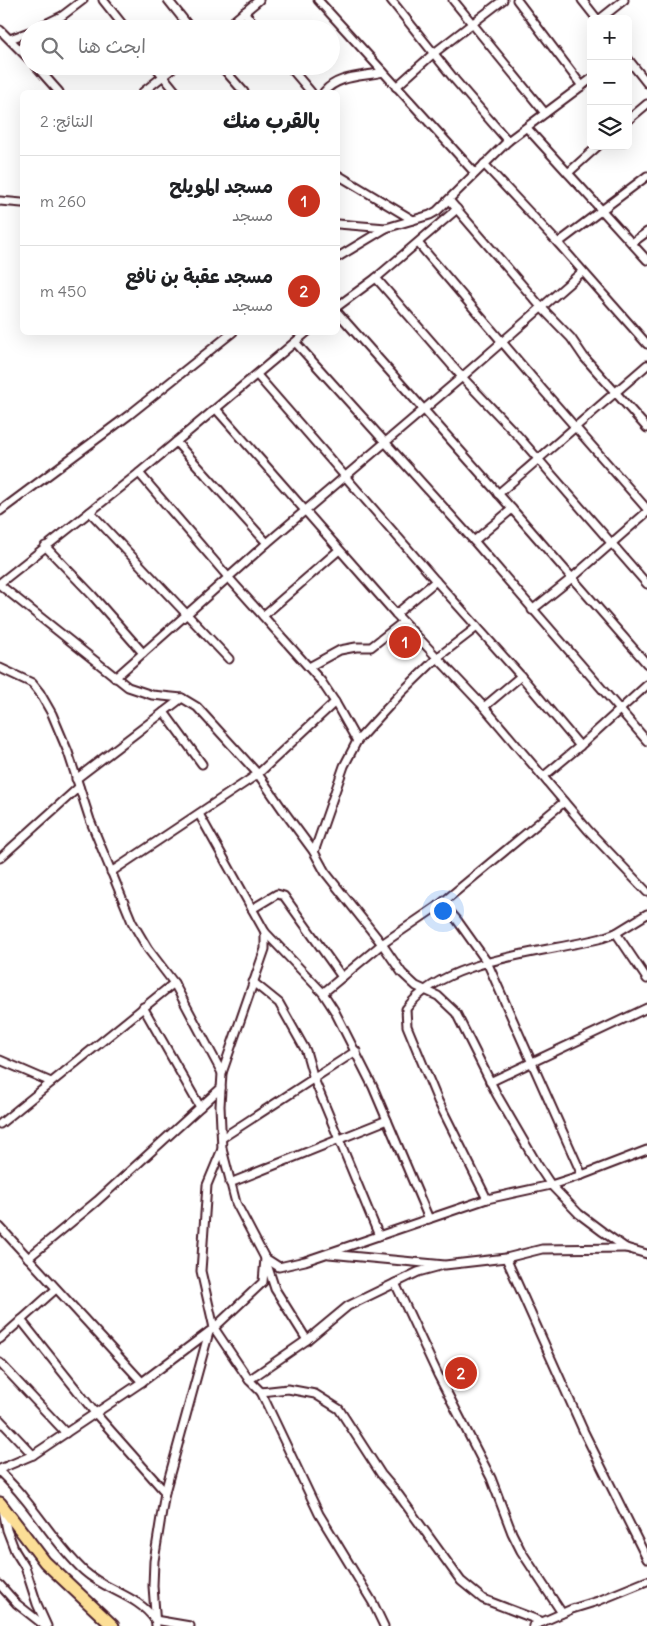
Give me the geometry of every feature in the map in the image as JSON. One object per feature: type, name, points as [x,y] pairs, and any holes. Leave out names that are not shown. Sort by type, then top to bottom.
[{"type":"main road","points":[[1,1505],[44,1562],[114,1626]]},
{"type":"street","points":[[54,20],[84,0]]},
{"type":"street","points":[[103,0],[119,20]]},
{"type":"street","points":[[168,0],[183,20]]},
{"type":"street","points":[[235,20],[259,0]]},
{"type":"street","points":[[318,0],[336,20]]},
{"type":"street","points":[[391,0],[508,142]]},
{"type":"street","points":[[453,0],[545,114]]},
{"type":"street","points":[[396,87],[472,23],[503,0]]},
{"type":"street","points":[[517,0],[582,86]]},
{"type":"street","points":[[582,0],[595,15]]},
{"type":"street","points":[[603,15],[624,0]]},
{"type":"street","points":[[244,12],[251,20]]},
{"type":"street","points":[[340,24],[475,173]]},
{"type":"street","points":[[0,30],[20,50]]},
{"type":"street","points":[[10,40],[20,36]]},
{"type":"street","points":[[629,60],[647,83]]},
{"type":"street","points":[[326,90],[340,80],[383,72]]},
{"type":"street","points":[[44,75],[57,90]]},
{"type":"street","points":[[146,90],[165,75]]},
{"type":"street","points":[[229,75],[242,90]]},
{"type":"street","points":[[297,75],[309,90]]},
{"type":"street","points":[[163,77],[174,90]]},
{"type":"street","points":[[340,256],[386,228],[430,214],[449,200],[508,142],[587,82]]},
{"type":"street","points":[[632,117],[647,104]]},
{"type":"street","points":[[526,128],[647,260]]},
{"type":"street","points":[[568,172],[593,150]]},
{"type":"street","points":[[484,164],[558,243],[647,344]]},
{"type":"street","points":[[340,176],[413,220]]},
{"type":"street","points":[[558,243],[647,176]]},
{"type":"street","points":[[449,200],[541,307],[571,338],[584,357],[647,428]]},
{"type":"street","points":[[0,201],[20,203]]},
{"type":"street","points":[[340,305],[376,278],[457,210]]},
{"type":"street","points":[[340,224],[386,228]]},
{"type":"street","points":[[632,243],[647,232]]},
{"type":"street","points":[[418,243],[647,510],[572,578],[532,610]]},
{"type":"street","points":[[115,678],[266,543],[306,511],[582,272]]},
{"type":"street","points":[[376,278],[647,584]]},
{"type":"street","points":[[340,315],[647,664]]},
{"type":"street","points":[[0,511],[130,415],[230,335]]},
{"type":"street","points":[[304,335],[139,473],[45,546],[0,584],[128,687],[140,692],[182,698],[197,707],[258,774],[314,852],[325,872],[411,982],[438,996],[456,1013],[490,1082],[537,1164],[552,1185],[579,1214],[626,1248]]},
{"type":"street","points":[[296,342],[384,443],[474,541],[647,741]]},
{"type":"street","points":[[498,494],[647,365]]},
{"type":"street","points":[[257,375],[580,746]]},
{"type":"street","points":[[216,409],[403,622],[484,707],[588,830],[647,892]]},
{"type":"street","points":[[176,442],[266,543]]},
{"type":"street","points":[[139,473],[228,577],[321,681],[357,741]]},
{"type":"street","points":[[474,541],[512,509]]},
{"type":"street","points":[[90,512],[228,659]]},
{"type":"street","points":[[45,546],[92,595],[143,653]]},
{"type":"street","points":[[263,616],[339,550]]},
{"type":"street","points":[[396,614],[436,581]]},
{"type":"street","points":[[309,667],[340,650],[371,647],[403,622]]},
{"type":"street","points":[[314,852],[344,766],[357,741],[402,692],[438,657],[477,627]]},
{"type":"street","points":[[0,668],[32,683],[52,714],[68,752],[76,779],[111,872],[132,922],[148,949],[174,983],[222,1073]]},
{"type":"street","points":[[484,707],[521,676]]},
{"type":"street","points":[[544,776],[647,685]]},
{"type":"street","points":[[76,779],[182,698]]},
{"type":"street","points":[[111,872],[258,774],[335,702]]},
{"type":"street","points":[[164,712],[202,764]]},
{"type":"street","points":[[0,858],[79,787]]},
{"type":"street","points":[[323,993],[382,944],[442,903],[564,802]]},
{"type":"street","points":[[200,814],[265,932],[323,993],[334,1010],[356,1051],[429,1219]]},
{"type":"street","points":[[252,909],[277,894],[284,896],[342,977]]},
{"type":"street","points":[[442,903],[487,962],[582,1175]]},
{"type":"street","points":[[487,1199],[438,1101],[407,1026],[406,1008],[425,990],[442,980],[487,962],[589,941],[616,932],[647,914]]},
{"type":"street","points":[[265,932],[265,950],[222,1073],[220,1106],[222,1149],[236,1203],[265,1258],[275,1289],[307,1340]]},
{"type":"street","points":[[616,932],[647,979]]},
{"type":"street","points":[[253,982],[279,1003],[306,1051],[314,1079],[379,1236]]},
{"type":"street","points":[[0,1124],[174,983]]},
{"type":"street","points":[[143,1007],[200,1107]]},
{"type":"street","points":[[490,1082],[647,1008]]},
{"type":"street","points":[[222,1138],[356,1051]]},
{"type":"street","points":[[0,1060],[51,1082]]},
{"type":"street","points":[[28,1258],[97,1201],[221,1088]]},
{"type":"street","points":[[230,1183],[387,1120]]},
{"type":"street","points":[[222,1149],[207,1184],[201,1271],[212,1330],[249,1380],[262,1392],[319,1514],[373,1603],[384,1626]]},
{"type":"street","points":[[265,1258],[279,1267],[326,1254],[487,1199],[552,1185],[647,1150]]},
{"type":"street","points":[[0,1227],[142,1382]]},
{"type":"street","points":[[249,1380],[307,1340],[348,1306],[418,1272],[445,1265],[506,1258],[542,1250],[626,1248],[647,1254]]},
{"type":"street","points":[[326,1254],[445,1265]]},
{"type":"street","points":[[155,1623],[148,1610],[137,1602],[99,1584],[67,1555],[24,1498],[0,1470],[33,1455],[96,1414],[212,1330],[263,1282],[265,1258]]},
{"type":"street","points":[[506,1258],[584,1432],[647,1559]]},
{"type":"street","points":[[395,1282],[438,1375],[491,1478],[521,1551],[562,1613]]},
{"type":"street","points":[[0,1339],[56,1289]]},
{"type":"street","points":[[21,1320],[96,1414],[165,1492]]},
{"type":"street","points":[[155,1623],[154,1561],[165,1492],[212,1330]]},
{"type":"street","points":[[0,1363],[66,1433]]},
{"type":"street","points":[[262,1392],[288,1389],[315,1394],[339,1409],[381,1474],[398,1494],[461,1581],[483,1599],[543,1622]]},
{"type":"street","points":[[0,1420],[33,1455]]},
{"type":"street","points":[[1,1505],[7,1530],[15,1551],[25,1567],[46,1626]]},
{"type":"street","points":[[533,1626],[647,1581]]},
{"type":"street","points":[[0,1585],[17,1604],[46,1626]]},
{"type":"street","points":[[155,1623],[190,1626]]},
{"type":"place","name":"مسجد المويلح","points":[[405,642]]},
{"type":"place","name":"مسجد عقبة بن نافع","points":[[461,1373]]}]
